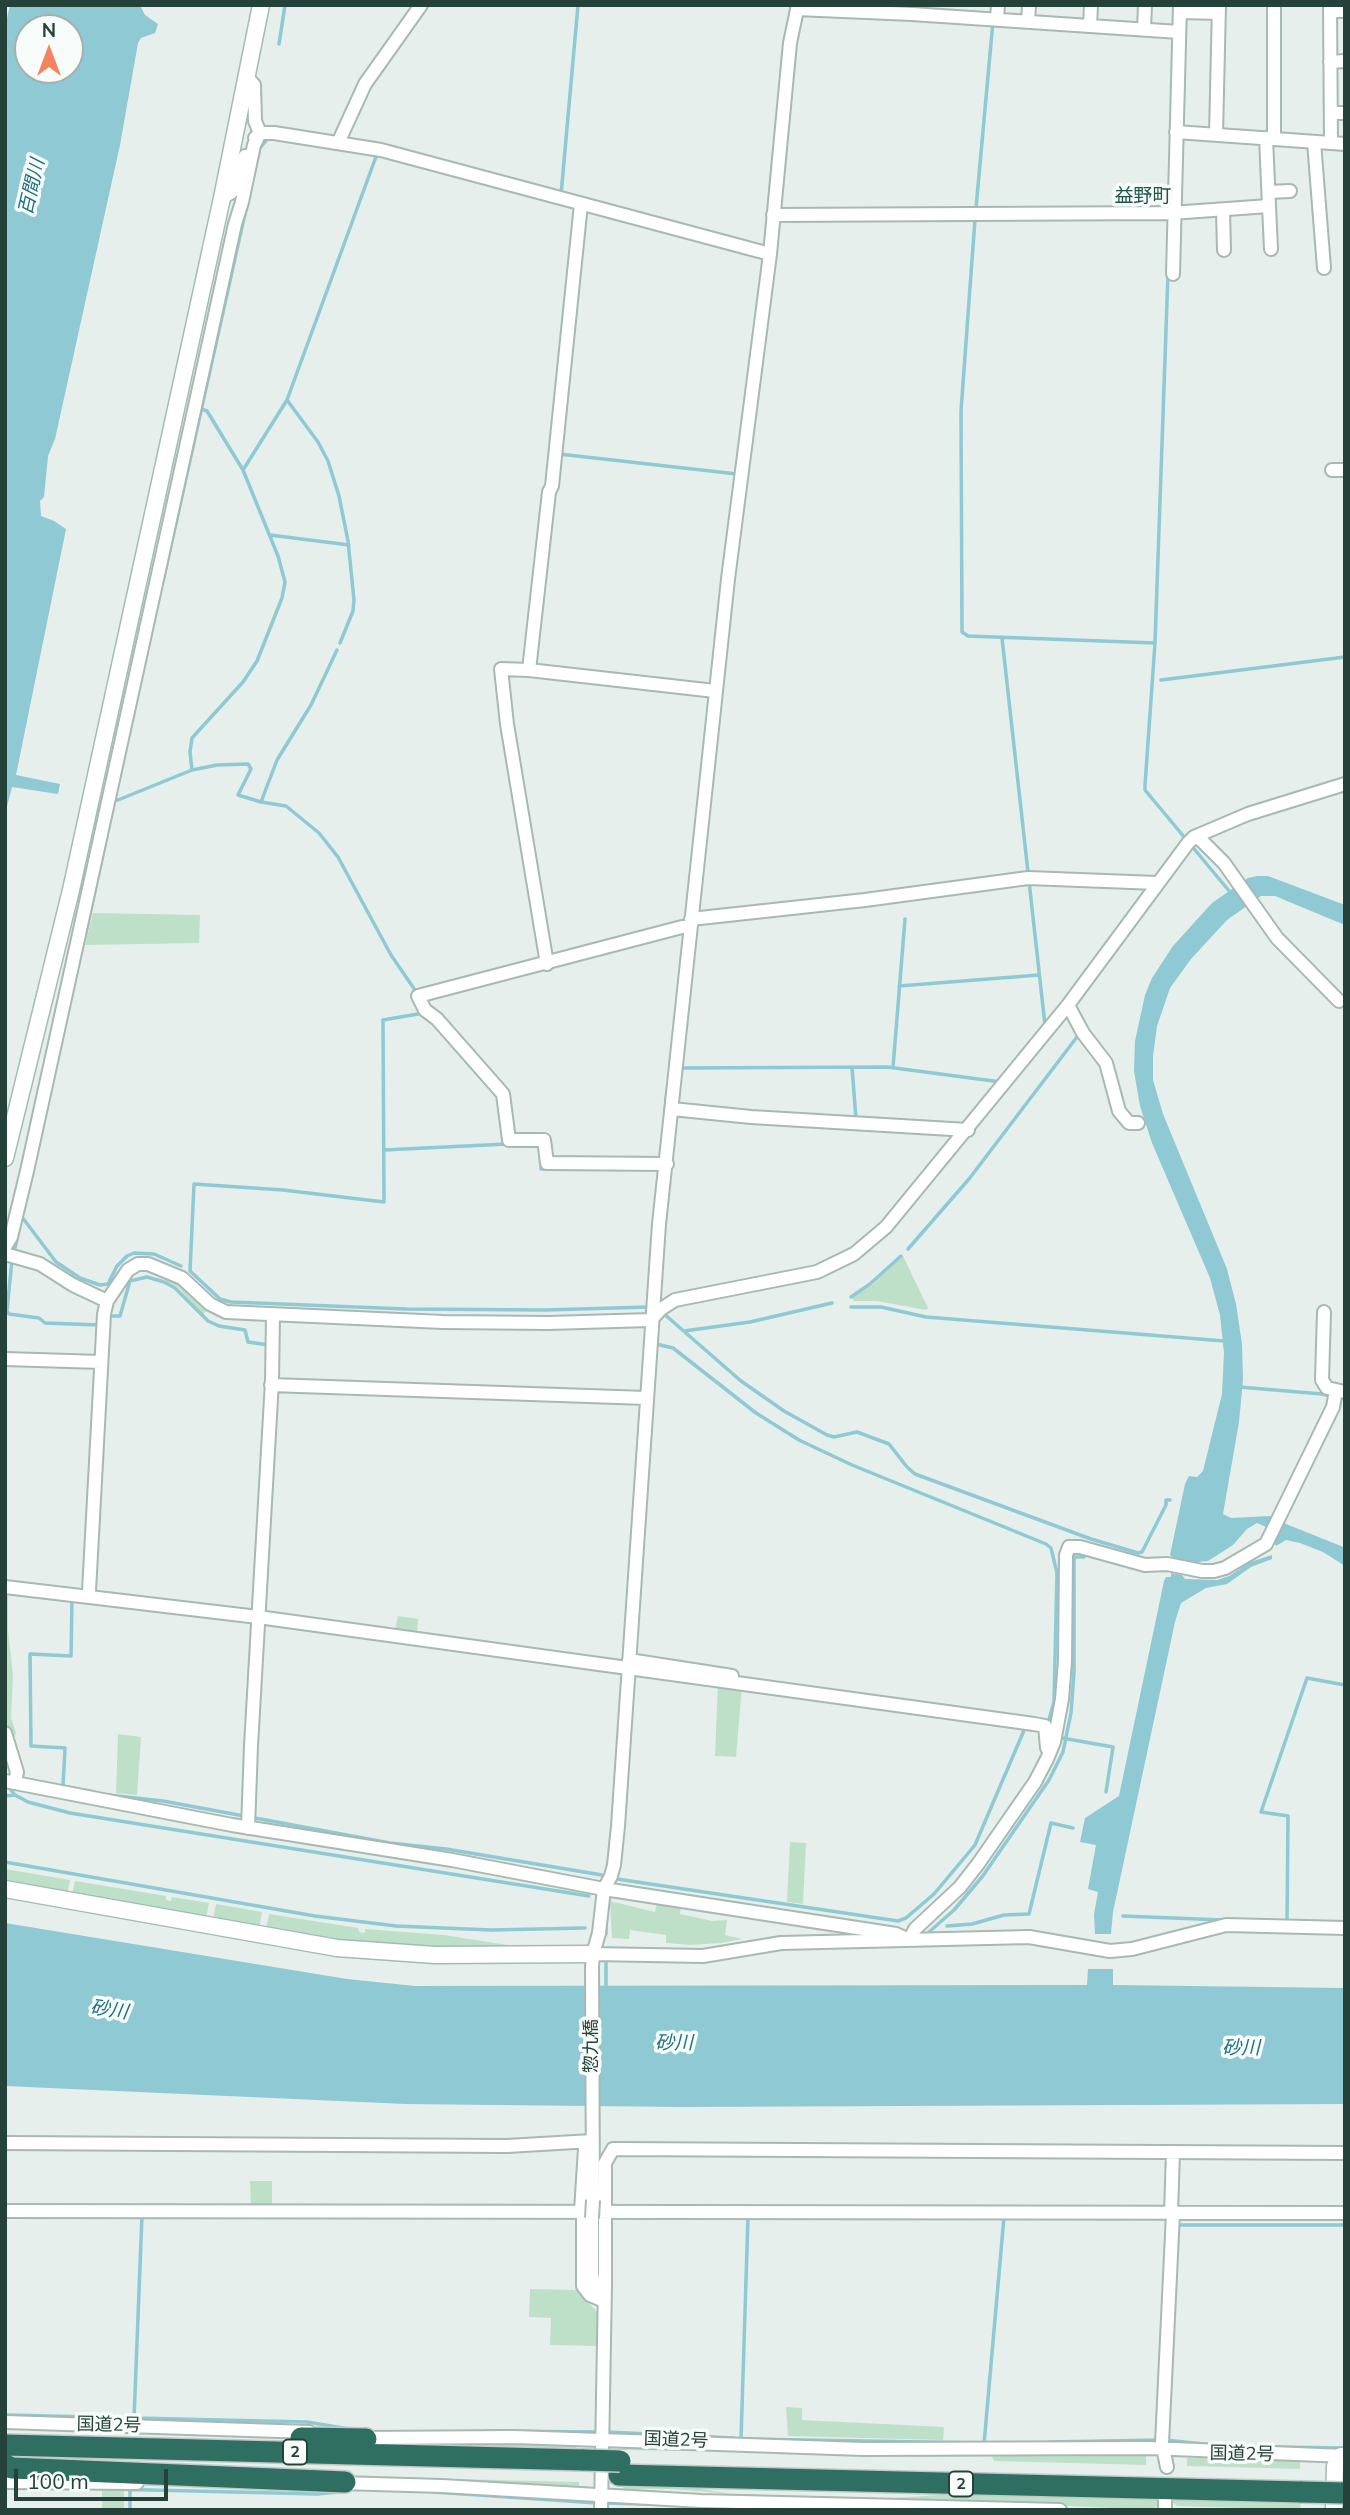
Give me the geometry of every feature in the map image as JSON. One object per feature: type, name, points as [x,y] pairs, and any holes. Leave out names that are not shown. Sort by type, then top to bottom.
[{"type":"highway","points":[[5,2436],[366,2439]]},
{"type":"highway","name":"国道2号","points":[[5,2445],[584,2467],[1302,2485],[1345,2493]]},
{"type":"highway","name":"国道2号","points":[[5,2459],[584,2467]]},
{"type":"highway","points":[[5,2465],[345,2482]]},
{"type":"highway","name":"国道2号","points":[[1302,2485],[1345,2479]]},
{"type":"street","points":[[5,1158],[71,890],[222,198],[261,5]]},
{"type":"street","points":[[338,143],[365,84],[422,5]]},
{"type":"street","points":[[994,19],[998,5]]},
{"type":"street","points":[[1028,22],[1029,5]]},
{"type":"street","points":[[1090,26],[1091,5]]},
{"type":"street","points":[[1144,29],[1145,5]]},
{"type":"street","points":[[1271,249],[1268,141],[1274,5]]},
{"type":"street","points":[[797,7],[1176,32]]},
{"type":"street","name":"惣九橋","points":[[589,2142],[592,2125],[592,1961],[604,1889],[614,1865],[648,1321],[667,1164],[688,925],[766,254],[773,215],[784,98],[797,7]]},
{"type":"street","points":[[1173,274],[1171,213],[1176,132],[1176,32],[1180,8],[1219,9],[1216,135]]},
{"type":"street","points":[[1331,143],[1330,8],[1345,11]]},
{"type":"street","points":[[1331,61],[1345,61]]},
{"type":"street","points":[[247,77],[254,85],[255,121],[267,133],[381,150],[766,254]]},
{"type":"street","points":[[1331,113],[1345,113]]},
{"type":"street","points":[[1176,132],[1314,145],[1345,144]]},
{"type":"street","points":[[222,198],[232,192],[250,143],[267,133]]},
{"type":"street","points":[[5,1247],[11,1237],[27,1171],[235,224],[254,145],[267,133]]},
{"type":"street","points":[[1314,145],[1324,268]]},
{"type":"street","points":[[1269,192],[1290,191]]},
{"type":"street","points":[[529,670],[549,492],[552,486],[581,204]]},
{"type":"street","points":[[773,215],[1171,213],[1269,206]]},
{"type":"street","points":[[1223,209],[1224,250]]},
{"type":"street","points":[[547,964],[503,692],[502,669],[715,691]]},
{"type":"street","points":[[89,1591],[99,1362],[104,1314],[107,1301],[128,1270],[138,1264],[148,1264],[182,1278],[210,1304],[226,1312],[443,1321],[648,1321],[675,1300],[803,1276],[829,1268],[854,1254],[886,1227],[1070,1006],[1157,883],[1191,840],[1248,814],[1345,784]]},
{"type":"street","points":[[1191,840],[1209,848],[1236,879],[1277,938],[1296,960],[1339,1000]]},
{"type":"street","points":[[667,1164],[547,1163],[544,1140],[509,1140],[503,1094],[437,1019],[425,1010],[418,996],[688,925],[1029,878],[1157,883]]},
{"type":"street","points":[[1070,1006],[1083,1033],[1105,1063],[1119,1111],[1129,1123],[1138,1123]]},
{"type":"street","points":[[672,1109],[751,1117],[965,1129]]},
{"type":"street","points":[[5,1254],[40,1264],[73,1285],[107,1301]]},
{"type":"street","points":[[909,1940],[915,1929],[960,1887],[978,1864],[1035,1782],[1054,1742],[1062,1699],[1065,1661],[1066,1555],[1069,1547],[1080,1547],[1145,1565],[1172,1565],[1202,1571],[1225,1568],[1266,1544],[1337,1394],[1327,1388],[1322,1380],[1324,1312]]},
{"type":"street","points":[[249,1820],[272,1382],[273,1315]]},
{"type":"street","points":[[5,1359],[99,1362]]},
{"type":"street","points":[[272,1382],[643,1398]]},
{"type":"street","points":[[5,1587],[738,1677]]},
{"type":"street","points":[[628,1664],[1045,1726],[1047,1759]]},
{"type":"street","points":[[5,1733],[17,1772],[9,1782],[249,1820],[604,1889],[896,1934],[909,1940]]},
{"type":"street","points":[[5,1889],[337,1948],[592,1961],[704,1956],[781,1943],[1029,1937],[1110,1951],[1132,1949],[1226,1925],[1345,1928]]},
{"type":"street","points":[[5,2143],[507,2146],[589,2142]]},
{"type":"street","points":[[585,2213],[593,2200],[589,2142]]},
{"type":"street","points":[[589,2142],[585,2213],[594,2286],[604,2301]]},
{"type":"street","points":[[601,2510],[605,2163],[613,2149],[1345,2153]]},
{"type":"street","points":[[1167,2466],[1163,2443],[1173,2152]]},
{"type":"street","points":[[5,2211],[1172,2215],[1345,2213]]},
{"type":"street","points":[[5,2423],[306,2431],[366,2439],[514,2437],[863,2449],[1163,2443],[1228,2453],[1344,2458]]},
{"type":"street","points":[[1334,2510],[1335,2466],[1344,2458]]},
{"type":"street","points":[[5,2482],[310,2487],[345,2482],[701,2501],[1060,2510]]},
{"type":"green space","points":[[93,913],[200,915],[199,943],[85,945]]},
{"type":"green space","points":[[903,1256],[928,1308],[926,1310],[877,1301],[854,1301],[852,1298],[871,1286]]},
{"type":"green space","points":[[169,1274],[209,1307],[203,1315],[178,1287],[165,1281]]},
{"type":"green space","points":[[12,1591],[8,1594],[8,1630],[13,1675],[11,1718],[16,1733],[14,1738],[8,1733],[5,1694],[5,1592]]},
{"type":"green space","points":[[398,1616],[418,1619],[417,1632],[395,1629]]},
{"type":"green space","points":[[718,1683],[742,1686],[736,1757],[715,1756]]},
{"type":"green space","points":[[118,1734],[141,1737],[137,1795],[116,1793]]},
{"type":"green space","points":[[790,1842],[806,1843],[803,1904],[787,1902]]},
{"type":"green space","points":[[5,1869],[70,1880],[67,1895],[5,1883]]},
{"type":"green space","points":[[75,1881],[166,1896],[166,1900],[171,1901],[172,1897],[209,1903],[206,1919],[72,1895]]},
{"type":"green space","points":[[658,1899],[681,1903],[680,1914],[712,1921],[727,1920],[725,1935],[742,1939],[690,1945],[666,1943],[666,1935],[630,1930],[629,1939],[612,1938],[610,1901],[655,1912]]},
{"type":"green space","points":[[216,1904],[262,1912],[259,1929],[213,1920]]},
{"type":"green space","points":[[269,1914],[358,1928],[359,1932],[365,1933],[365,1929],[444,1935],[533,1949],[442,1949],[322,1939],[266,1929]]},
{"type":"green space","points":[[250,2181],[272,2181],[272,2207],[251,2206]]},
{"type":"green space","points":[[530,2289],[578,2290],[597,2312],[597,2346],[550,2345],[551,2318],[529,2317]]},
{"type":"green space","points":[[786,2407],[802,2408],[802,2420],[944,2427],[943,2440],[788,2436]]},
{"type":"green space","points":[[576,2443],[576,2452],[315,2444]]},
{"type":"green space","points":[[620,2444],[842,2453],[619,2450]]},
{"type":"green space","points":[[1146,2452],[1146,2465],[994,2461],[992,2457],[993,2453]]},
{"type":"green space","points":[[1187,2458],[1300,2459],[1300,2469],[1187,2466]]},
{"type":"green space","points":[[329,2476],[579,2482],[579,2490]]},
{"type":"green space","points":[[623,2484],[678,2485],[730,2494],[670,2489],[623,2489]]},
{"type":"green space","points":[[102,2487],[124,2487],[124,2510],[102,2510]]},
{"type":"green space","points":[[953,2494],[1155,2500],[1162,2498],[1154,2510],[1004,2503],[775,2498],[775,2495],[894,2498]]},
{"type":"green space","points":[[1167,2498],[1300,2503],[1301,2510],[1177,2506]]},
{"type":"water","name":"百間川","points":[[10,5],[140,5],[145,15],[158,24],[155,33],[141,38],[138,43],[120,145],[55,439],[48,456],[44,497],[40,501],[41,516],[66,529],[16,775],[60,784],[58,794],[12,787],[5,814],[5,27]]},
{"type":"water","points":[[1268,876],[1345,905],[1345,925],[1275,896],[1261,896],[1227,920],[1191,959],[1170,988],[1157,1026],[1153,1080],[1163,1114],[1227,1269],[1236,1304],[1242,1344],[1243,1380],[1239,1422],[1223,1514],[1231,1518],[1271,1516],[1345,1548],[1345,1566],[1323,1552],[1300,1543],[1286,1540],[1276,1546],[1266,1527],[1257,1523],[1247,1529],[1233,1545],[1208,1561],[1188,1563],[1176,1561],[1170,1555],[1185,1484],[1189,1476],[1197,1477],[1203,1471],[1222,1394],[1224,1353],[1220,1315],[1210,1278],[1152,1143],[1140,1106],[1134,1071],[1135,1041],[1145,995],[1152,978],[1173,946],[1212,903],[1248,878]]},
{"type":"water","points":[[1272,1555],[1272,1559],[1251,1567],[1227,1584],[1206,1588],[1181,1603],[1113,1912],[1111,1934],[1095,1934],[1094,1914],[1098,1892],[1088,1889],[1096,1845],[1080,1842],[1085,1818],[1119,1796],[1164,1581],[1166,1577],[1171,1577],[1171,1573],[1182,1575],[1185,1579],[1217,1580],[1229,1576],[1250,1562]]},
{"type":"water","name":"砂川","points":[[5,1923],[347,1979],[415,1986],[1087,1985],[1088,1969],[1113,1969],[1113,1985],[1345,1988],[1345,2104],[682,2107],[406,2104],[5,2086]]},
{"type":"waterway","points":[[279,44],[285,5]]},
{"type":"waterway","points":[[561,195],[578,5]]},
{"type":"waterway","points":[[993,21],[961,411],[962,632],[968,636],[1155,643]]},
{"type":"waterway","points":[[255,168],[260,148],[269,137]]},
{"type":"waterway","points":[[243,470],[287,400],[377,154],[380,155]]},
{"type":"waterway","points":[[770,194],[773,157]]},
{"type":"waterway","points":[[163,581],[246,209]]},
{"type":"waterway","points":[[1168,273],[1155,643],[1145,790],[1230,892]]},
{"type":"waterway","points":[[287,400],[318,442],[328,461],[339,496],[348,541],[354,600],[353,611],[340,643]]},
{"type":"waterway","points":[[192,770],[192,738],[243,682],[257,661],[282,598],[285,582],[278,556],[243,470],[207,411],[201,409]]},
{"type":"waterway","points":[[559,454],[737,474]]},
{"type":"waterway","points":[[270,535],[349,545]]},
{"type":"waterway","points":[[1002,638],[1045,1025]]},
{"type":"waterway","points":[[261,802],[277,760],[311,705],[337,650]]},
{"type":"waterway","points":[[1161,680],[1345,657]]},
{"type":"waterway","points":[[85,937],[124,756]]},
{"type":"waterway","points":[[113,800],[192,770],[217,765],[248,764],[251,769],[238,795],[286,806],[319,833],[338,857],[391,955],[417,993]]},
{"type":"waterway","points":[[893,1067],[905,919]]},
{"type":"waterway","points":[[899,986],[1039,975]]},
{"type":"waterway","points":[[424,1013],[383,1020],[384,1202],[283,1190],[194,1184],[190,1271],[220,1299],[231,1302],[406,1309],[546,1310],[648,1307]]},
{"type":"waterway","points":[[908,1249],[969,1179],[1080,1033]]},
{"type":"waterway","points":[[852,1067],[856,1119]]},
{"type":"waterway","points":[[679,1068],[887,1067],[1001,1082]]},
{"type":"waterway","points":[[665,1111],[667,1090]]},
{"type":"waterway","points":[[384,1150],[507,1144]]},
{"type":"waterway","points":[[541,1161],[541,1169],[550,1169]]},
{"type":"waterway","points":[[22,1217],[56,1262],[80,1278],[100,1285],[108,1284],[117,1266],[134,1253],[154,1254],[181,1266]]},
{"type":"waterway","points":[[15,1248],[18,1234]]},
{"type":"waterway","points":[[851,1297],[901,1256]]},
{"type":"waterway","points":[[12,1259],[7,1311],[9,1314],[39,1318],[45,1323],[99,1325]]},
{"type":"waterway","points":[[108,1316],[120,1316],[130,1281],[147,1277],[175,1288],[208,1321],[219,1326],[245,1330],[248,1342],[269,1345]]},
{"type":"waterway","points":[[684,1331],[750,1322],[832,1303]]},
{"type":"waterway","points":[[851,1307],[881,1307],[926,1317],[1224,1341]]},
{"type":"waterway","points":[[663,1313],[741,1381],[784,1411],[827,1435],[834,1437],[857,1432],[889,1444],[915,1474],[1091,1539],[1142,1552],[1166,1500],[1170,1500]]},
{"type":"waterway","points":[[656,1344],[673,1348],[756,1413],[799,1440],[852,1465],[1051,1548],[1057,1573],[1054,1702],[1048,1723]]},
{"type":"waterway","points":[[1239,1387],[1322,1394],[1345,1399]]},
{"type":"waterway","points":[[929,1932],[954,1910],[982,1877],[1049,1780],[1063,1752],[1071,1713],[1074,1672],[1074,1557],[1084,1557],[1085,1552]]},
{"type":"waterway","points":[[72,1599],[71,1656],[30,1654],[31,1746],[65,1748],[63,1786],[94,1792]]},
{"type":"waterway","points":[[1287,1922],[1288,1816],[1261,1812],[1307,1678],[1345,1685]]},
{"type":"waterway","points":[[617,1879],[898,1921],[906,1918],[934,1894],[975,1845],[1025,1728]]},
{"type":"waterway","points":[[1062,1738],[1113,1747],[1106,1792]]},
{"type":"waterway","points":[[8,1786],[15,1795],[28,1802],[70,1813],[589,1896]]},
{"type":"waterway","points":[[5,1796],[15,1795]]},
{"type":"waterway","points":[[108,1795],[163,1801],[390,1843],[446,1849],[602,1875]]},
{"type":"waterway","points":[[947,1926],[972,1924],[1004,1915],[1029,1914],[1051,1823],[1073,1828]]},
{"type":"waterway","points":[[5,1862],[315,1916],[396,1926],[491,1930],[585,1928]]},
{"type":"waterway","points":[[1123,1916],[1223,1920]]},
{"type":"waterway","points":[[606,1920],[606,1934]]},
{"type":"waterway","points":[[606,1963],[606,1989]]},
{"type":"waterway","points":[[134,2419],[142,2215]]},
{"type":"waterway","points":[[741,2439],[748,2217]]},
{"type":"waterway","points":[[984,2444],[1004,2217]]},
{"type":"waterway","points":[[1277,2219],[1345,2219]]},
{"type":"waterway","points":[[1175,2225],[1345,2225]]},
{"type":"waterway","points":[[5,2415],[307,2422],[349,2429]]},
{"type":"waterway","points":[[486,2431],[599,2432]]},
{"type":"waterway","points":[[607,2432],[734,2438]]},
{"type":"waterway","points":[[745,2439],[983,2443]]},
{"type":"waterway","points":[[1050,2442],[1158,2440]]},
{"type":"waterway","points":[[1165,2440],[1213,2445]]},
{"type":"waterway","points":[[1273,2447],[1345,2448]]},
{"type":"waterway","points":[[109,2489],[317,2494],[339,2492]]},
{"type":"waterway","points":[[130,2489],[130,2510]]},
{"type":"waterway","points":[[434,2492],[597,2503]]},
{"type":"waterway","points":[[606,2503],[646,2504]]},
{"type":"waterway","points":[[713,2507],[737,2510]]},
{"type":"district","name":"益野町","points":[[1143,196]]}]
